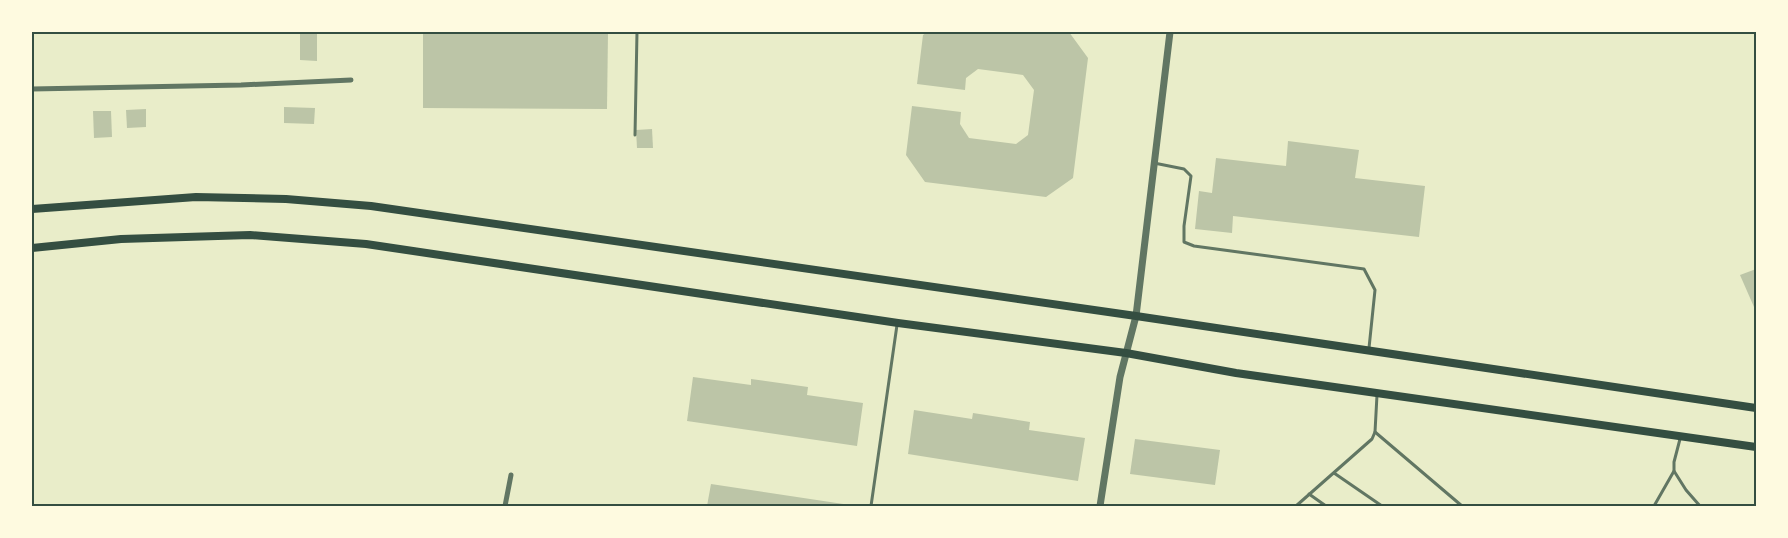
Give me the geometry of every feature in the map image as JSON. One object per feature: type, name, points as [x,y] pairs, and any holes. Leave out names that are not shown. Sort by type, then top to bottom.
[{"type":"main road","points":[[32,209],[196,197],[286,199],[371,207],[1136,316],[1756,408]]},
{"type":"main road","points":[[32,248],[121,239],[250,235],[366,244],[898,323],[1126,353],[1236,373],[1756,447]]},
{"type":"street","points":[[1100,507],[1114,412],[1136,316],[1170,32]]},
{"type":"street","points":[[32,89],[241,85],[351,80]]},
{"type":"street","points":[[505,507],[511,476]]},
{"type":"lane","points":[[635,135],[637,32]]},
{"type":"lane","points":[[1154,163],[1184,170],[1191,176],[1184,242],[1194,246],[1364,269],[1375,290],[1369,350]]},
{"type":"lane","points":[[871,507],[898,323]]},
{"type":"lane","points":[[1296,507],[1372,439],[1375,432],[1377,393]]},
{"type":"lane","points":[[1375,432],[1462,507]]},
{"type":"lane","points":[[1681,436],[1674,471],[1700,507]]},
{"type":"lane","points":[[1654,507],[1674,471]]},
{"type":"lane","points":[[1334,473],[1382,507]]},
{"type":"lane","points":[[1310,495],[1326,507]]},
{"type":"building","points":[[300,32],[317,32],[317,61],[300,60]]},
{"type":"building","points":[[423,32],[608,32],[607,109],[423,108]]},
{"type":"building","points":[[927,32],[1069,32],[1088,58],[1073,178],[1046,197],[925,182],[906,155],[912,106],[961,112],[960,124],[969,138],[1016,144],[1028,135],[1034,90],[1023,75],[978,69],[966,78],[965,90],[917,84],[923,35]]},
{"type":"building","points":[[284,107],[315,108],[314,124],[284,123]]},
{"type":"building","points":[[146,109],[146,127],[127,128],[126,110]]},
{"type":"building","points":[[93,111],[111,111],[112,137],[94,138]]},
{"type":"building","points":[[652,129],[653,148],[637,148],[636,130]]},
{"type":"building","points":[[1288,141],[1359,150],[1355,178],[1425,186],[1419,237],[1233,216],[1232,233],[1195,229],[1199,191],[1212,193],[1216,158],[1286,166]]},
{"type":"building","points":[[1756,269],[1756,306],[1754,307],[1740,275]]},
{"type":"building","points":[[693,377],[751,385],[751,379],[808,387],[807,395],[863,403],[857,446],[687,421]]},
{"type":"building","points":[[914,410],[972,419],[973,413],[1030,422],[1029,430],[1085,438],[1078,481],[908,454]]},
{"type":"building","points":[[1135,439],[1220,450],[1215,485],[1130,474]]},
{"type":"building","points":[[711,484],[850,505],[850,506],[707,506]]}]
